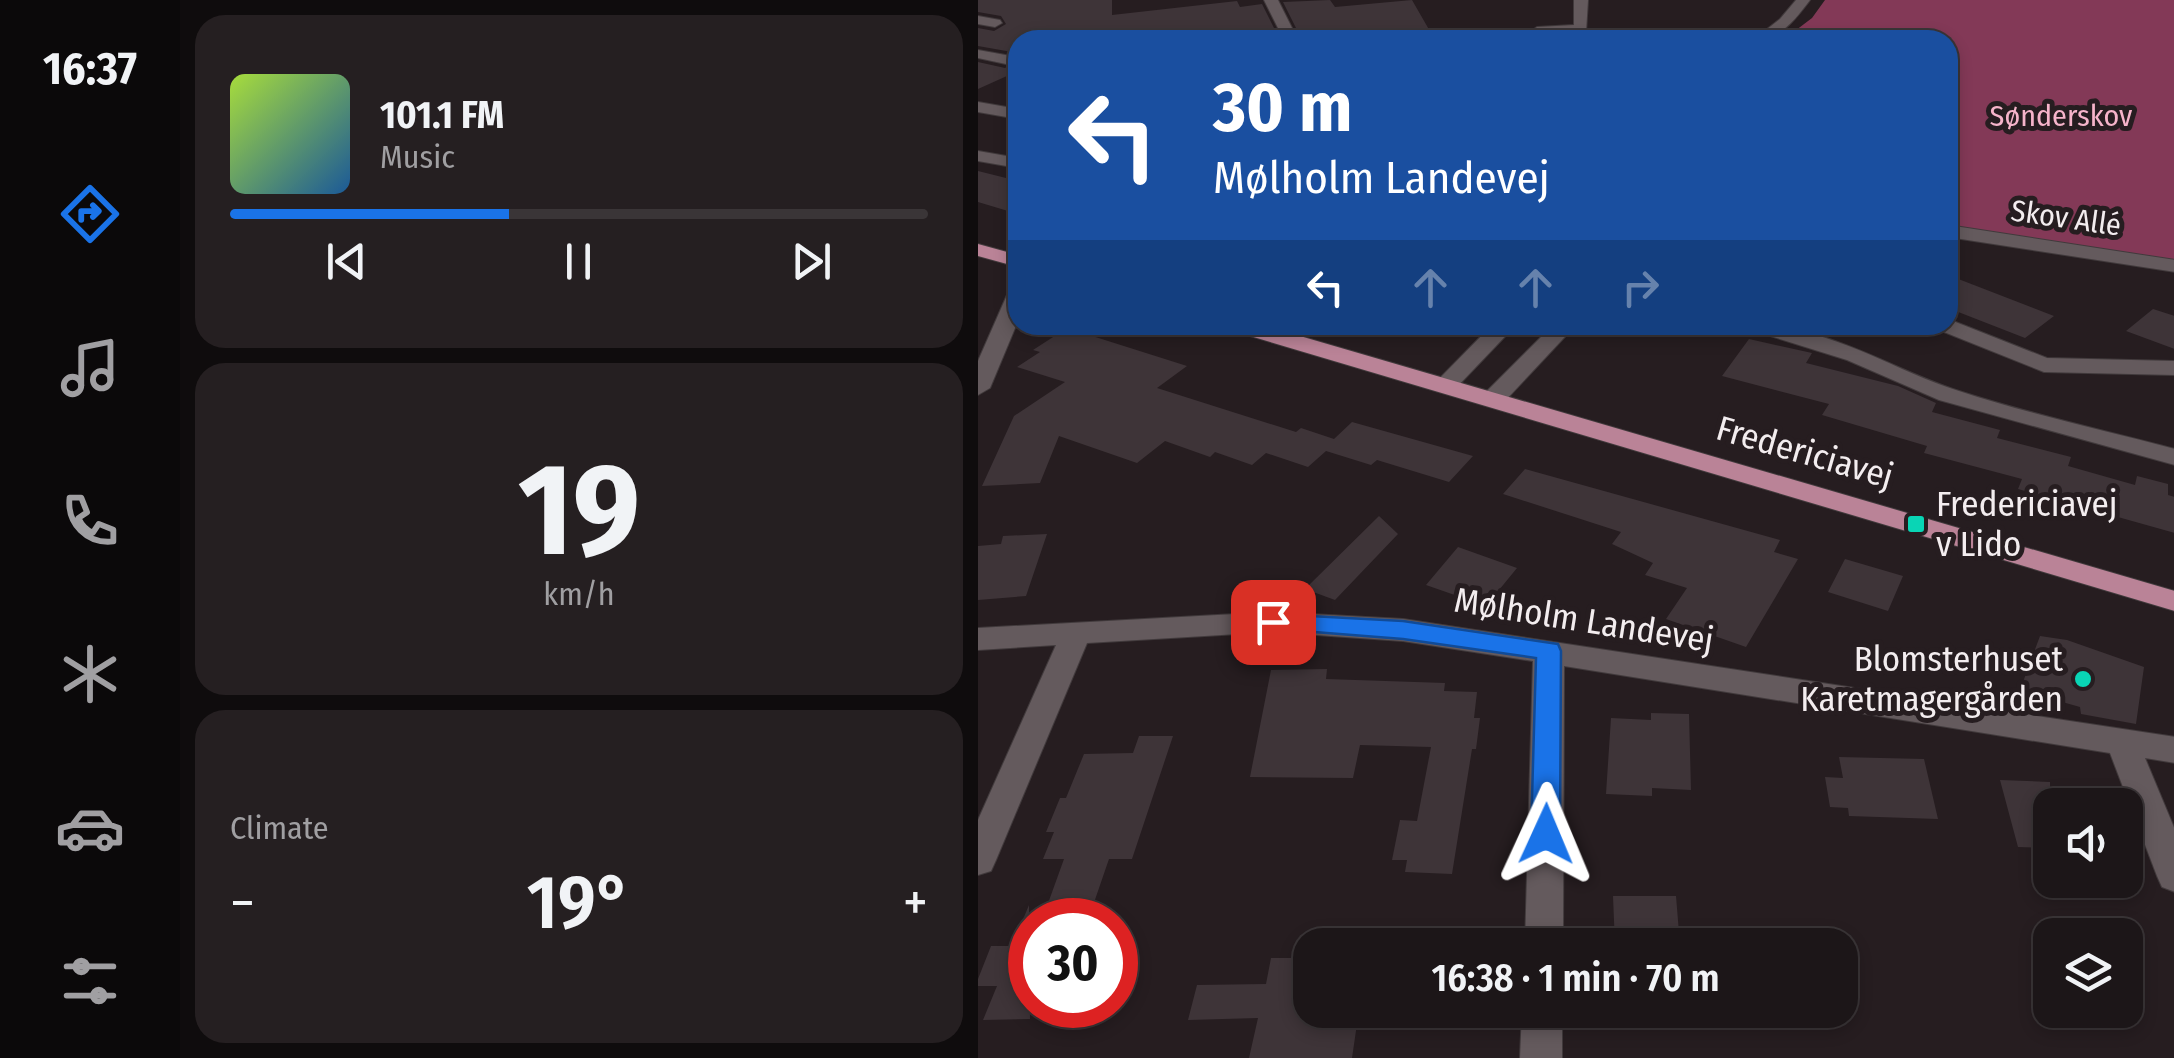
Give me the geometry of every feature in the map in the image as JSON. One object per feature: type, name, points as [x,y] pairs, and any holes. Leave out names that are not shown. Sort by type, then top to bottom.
[{"type":"main road","points":[[978,250],[1008,258]]},
{"type":"main road","name":"Fredericiavej","points":[[1272,335],[2174,601]]},
{"type":"main road","name":"Fredericiavej","points":[[2095,576],[2174,590]]},
{"type":"street","points":[[1271,0],[1286,30]]},
{"type":"street","points":[[1543,30],[1581,29],[1582,0]]},
{"type":"street","points":[[1774,30],[1803,0]]},
{"type":"street","points":[[978,20],[995,23]]},
{"type":"street","points":[[978,54],[1006,60]]},
{"type":"street","points":[[978,108],[1008,112]]},
{"type":"street","points":[[978,118],[1008,122]]},
{"type":"street","points":[[978,156],[1008,161]]},
{"type":"street","name":"Skov Allé","points":[[1958,234],[2174,266]]},
{"type":"street","points":[[978,388],[1008,318]]},
{"type":"street","points":[[1958,330],[2044,365],[2174,368]]},
{"type":"street","points":[[1445,386],[1495,335]]},
{"type":"street","points":[[1493,399],[1556,335]]},
{"type":"street","points":[[1798,335],[1913,378],[1947,395],[2174,457]]},
{"type":"street","name":"Mølholm Landevej","points":[[978,639],[1273,622],[1403,630],[2174,750]]},
{"type":"street","points":[[978,860],[1077,632]]},
{"type":"street","points":[[1544,928],[1549,651]]},
{"type":"street","points":[[2123,744],[2174,876]]},
{"type":"street","points":[[1542,1028],[1542,1058]]},
{"type":"green space","name":"Sønderskov","points":[[1825,0],[2174,0],[2174,263],[1958,229],[1958,30],[1796,30],[1812,18]]},
{"type":"building","points":[[978,0],[1112,0],[1112,15],[1237,1],[1240,7],[1262,4],[1275,30],[1008,30],[1008,51],[978,46],[978,28],[994,31],[1006,24],[1001,16],[978,12]]},
{"type":"building","points":[[1330,0],[1335,7],[1412,0],[1429,30],[1297,30],[1283,2]]},
{"type":"building","points":[[978,62],[1008,66],[1008,76],[978,89]]},
{"type":"building","points":[[978,171],[1008,178],[1008,211],[978,202]]},
{"type":"building","points":[[1958,279],[2054,316],[2025,338],[1958,312]]},
{"type":"building","points":[[2153,309],[2175,316],[2175,349],[2126,331]]},
{"type":"building","points":[[1056,335],[1089,335],[1187,366],[1157,388],[1296,432],[1301,428],[1334,439],[1352,422],[1473,456],[1449,482],[1377,460],[1371,465],[1326,451],[1308,467],[1266,453],[1252,465],[1215,452],[1210,457],[1165,441],[1137,463],[1059,436],[1040,483],[982,486],[1014,416],[1065,382],[1017,367],[1040,352],[1033,350]]},
{"type":"building","points":[[1749,339],[1812,353],[1806,363],[1898,386],[1936,403],[1932,412],[2000,430],[1997,438],[2071,457],[2068,466],[2135,485],[2137,476],[2168,484],[2168,495],[2175,497],[2175,533],[2018,489],[2022,479],[1924,453],[1927,446],[1822,415],[1829,404],[1722,376]]},
{"type":"building","points":[[1525,469],[1780,540],[1774,552],[1798,559],[1746,647],[1666,619],[1687,588],[1645,575],[1653,563],[1612,544],[1621,532],[1503,494]]},
{"type":"building","points":[[1379,516],[1398,534],[1335,600],[1305,589]]},
{"type":"building","points":[[1047,534],[1026,596],[978,600],[978,546],[1001,544],[1003,536]]},
{"type":"building","points":[[1458,547],[1517,568],[1490,601],[1472,595],[1469,600],[1426,585]]},
{"type":"building","points":[[1845,559],[1903,576],[1888,611],[1828,592]]},
{"type":"building","name":"Blomsterhuset Karetmagergården","points":[[2040,636],[2067,640],[2144,667],[2136,724],[2081,714],[2080,707],[2020,690]]},
{"type":"building","points":[[1327,669],[1326,679],[1445,683],[1444,691],[1477,692],[1474,718],[1480,718],[1476,749],[1472,749],[1452,874],[1405,872],[1407,860],[1392,860],[1400,820],[1417,821],[1431,747],[1360,745],[1353,778],[1250,777],[1271,670]]},
{"type":"building","points":[[1651,713],[1689,714],[1691,790],[1652,788],[1652,796],[1606,794],[1611,718],[1651,720]]},
{"type":"building","points":[[1139,736],[1173,736],[1132,859],[1109,859],[1096,898],[1050,898],[1064,859],[1043,859],[1054,832],[1046,832],[1060,798],[1066,798],[1084,754],[1133,753]]},
{"type":"building","points":[[1839,757],[1924,759],[1938,819],[1849,816],[1848,808],[1830,807],[1825,777],[1843,778]]},
{"type":"building","points":[[2000,780],[2050,782],[2050,788],[2033,788],[2033,847],[2018,847]]},
{"type":"building","points":[[1613,896],[1676,896],[1679,928],[1614,928]]},
{"type":"building","points":[[991,946],[1008,946],[1008,1019],[983,1020],[997,986],[978,986]]},
{"type":"building","points":[[1271,958],[1293,958],[1293,1028],[1356,1028],[1352,1058],[1249,1058],[1258,1018],[1188,1020],[1197,985],[1266,984]]},
{"type":"place","name":"Fredericiavej v Lido","points":[[1916,524]]},
{"type":"place","name":"Blomsterhuset Karetmagergården","points":[[2083,679]]},
{"type":"route","points":[[1273,622],[1403,630],[1549,651],[1546,834]]}]
